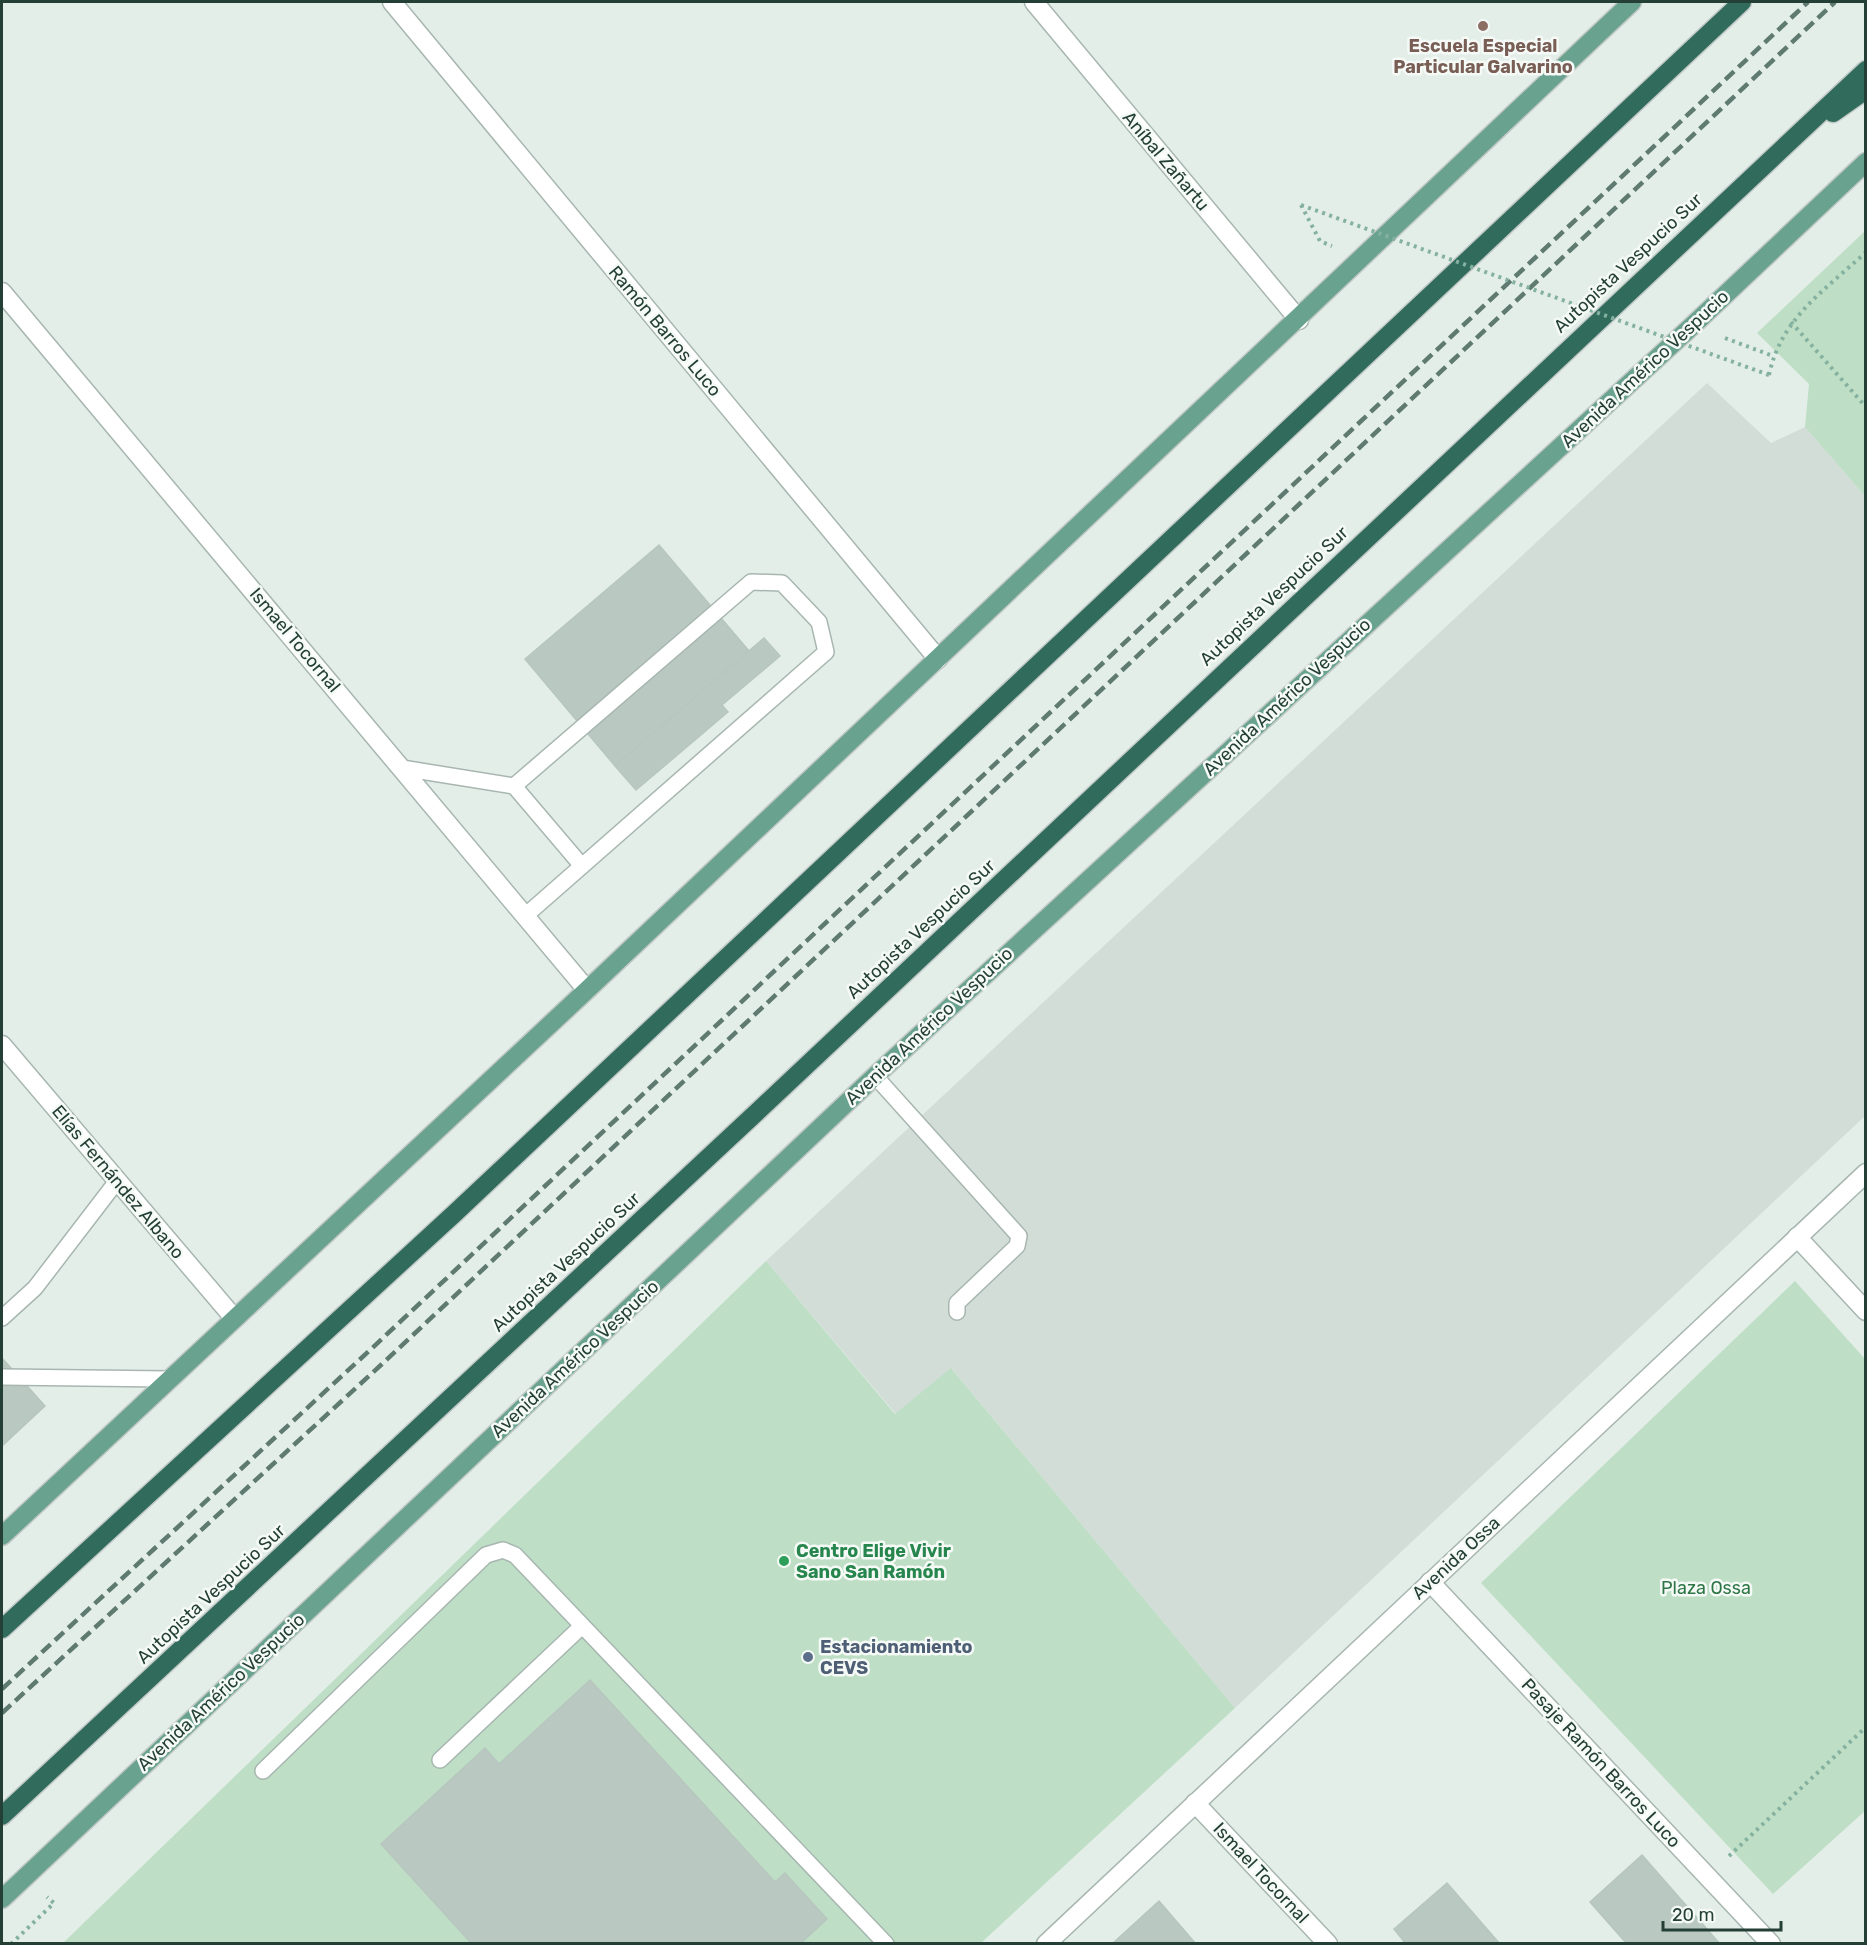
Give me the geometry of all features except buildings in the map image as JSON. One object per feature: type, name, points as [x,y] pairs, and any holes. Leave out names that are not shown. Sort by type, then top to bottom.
[{"type":"highway","points":[[2,1629],[463,1205],[1742,2]]},
{"type":"highway","name":"Autopista Vespucio Sur","points":[[2,1816],[750,1119],[1866,70]]},
{"type":"highway","points":[[1762,166],[1866,90]]},
{"type":"main road","points":[[2,1536],[1299,320],[1632,2]]},
{"type":"main road","name":"Avenida Américo Vespucio","points":[[2,1899],[875,1076],[1641,372],[1866,162]]},
{"type":"street","name":"Ramón Barros Luco","points":[[392,2],[938,659]]},
{"type":"street","name":"Aníbal Zañartu","points":[[1034,2],[1299,320]]},
{"type":"street","name":"Ismael Tocornal","points":[[2,292],[587,990]]},
{"type":"street","name":"Elías Fernández Albano","points":[[2,1044],[234,1318]]},
{"type":"street","name":"Avenida Ossa","points":[[1046,1944],[1866,1173]]},
{"type":"street","points":[[1797,1237],[1866,1311]]},
{"type":"street","name":"Pasaje Ramón Barros Luco","points":[[1430,1582],[1771,1944]]},
{"type":"street","name":"Ismael Tocornal","points":[[1195,1803],[1328,1944]]},
{"type":"lane","points":[[514,786],[750,582],[782,583],[819,622],[826,652],[525,916]]},
{"type":"lane","points":[[402,768],[514,786],[582,866]]},
{"type":"lane","points":[[875,1076],[1019,1236],[1017,1246],[957,1303],[957,1312]]},
{"type":"lane","points":[[2,1318],[34,1288],[117,1181]]},
{"type":"lane","points":[[2,1377],[168,1379]]},
{"type":"lane","points":[[262,1771],[486,1555],[503,1550],[514,1555],[886,1944]]},
{"type":"lane","points":[[440,1760],[582,1626]]},
{"type":"path","points":[[1336,247],[1320,241],[1301,205],[1769,375],[1773,356],[1791,322],[1866,252]]},
{"type":"path","points":[[1791,322],[1866,407]]},
{"type":"path","points":[[1725,338],[1773,356]]},
{"type":"path","points":[[1707,1876],[1866,1727]]},
{"type":"shaded area","points":[[1707,383],[1771,443],[1805,427],[1865,496],[1865,1116],[1235,1708],[952,1369],[896,1414],[766,1261]]},
{"type":"green space","points":[[1865,231],[1865,496],[1805,427],[1809,384],[1757,333]]},
{"type":"green space","name":"Centro Elige Vivir Sano San Ramón","points":[[766,1261],[895,1414],[951,1368],[1235,1708],[981,1943],[62,1944]]},
{"type":"green space","name":"Plaza Ossa","points":[[1795,1281],[1865,1359],[1866,1810],[1773,1894],[1481,1583]]},
{"type":"railway","points":[[2,1689],[369,1351],[1808,2]]},
{"type":"railway","points":[[2,1713],[382,1364],[1835,2]]},
{"type":"place","name":"Escuela Especial Particular Galvarino","points":[[1483,26]]},
{"type":"place","name":"Centro Elige Vivir Sano San Ramón","points":[[784,1561]]},
{"type":"place","name":"Estacionamiento CEVS","points":[[808,1657]]}]
